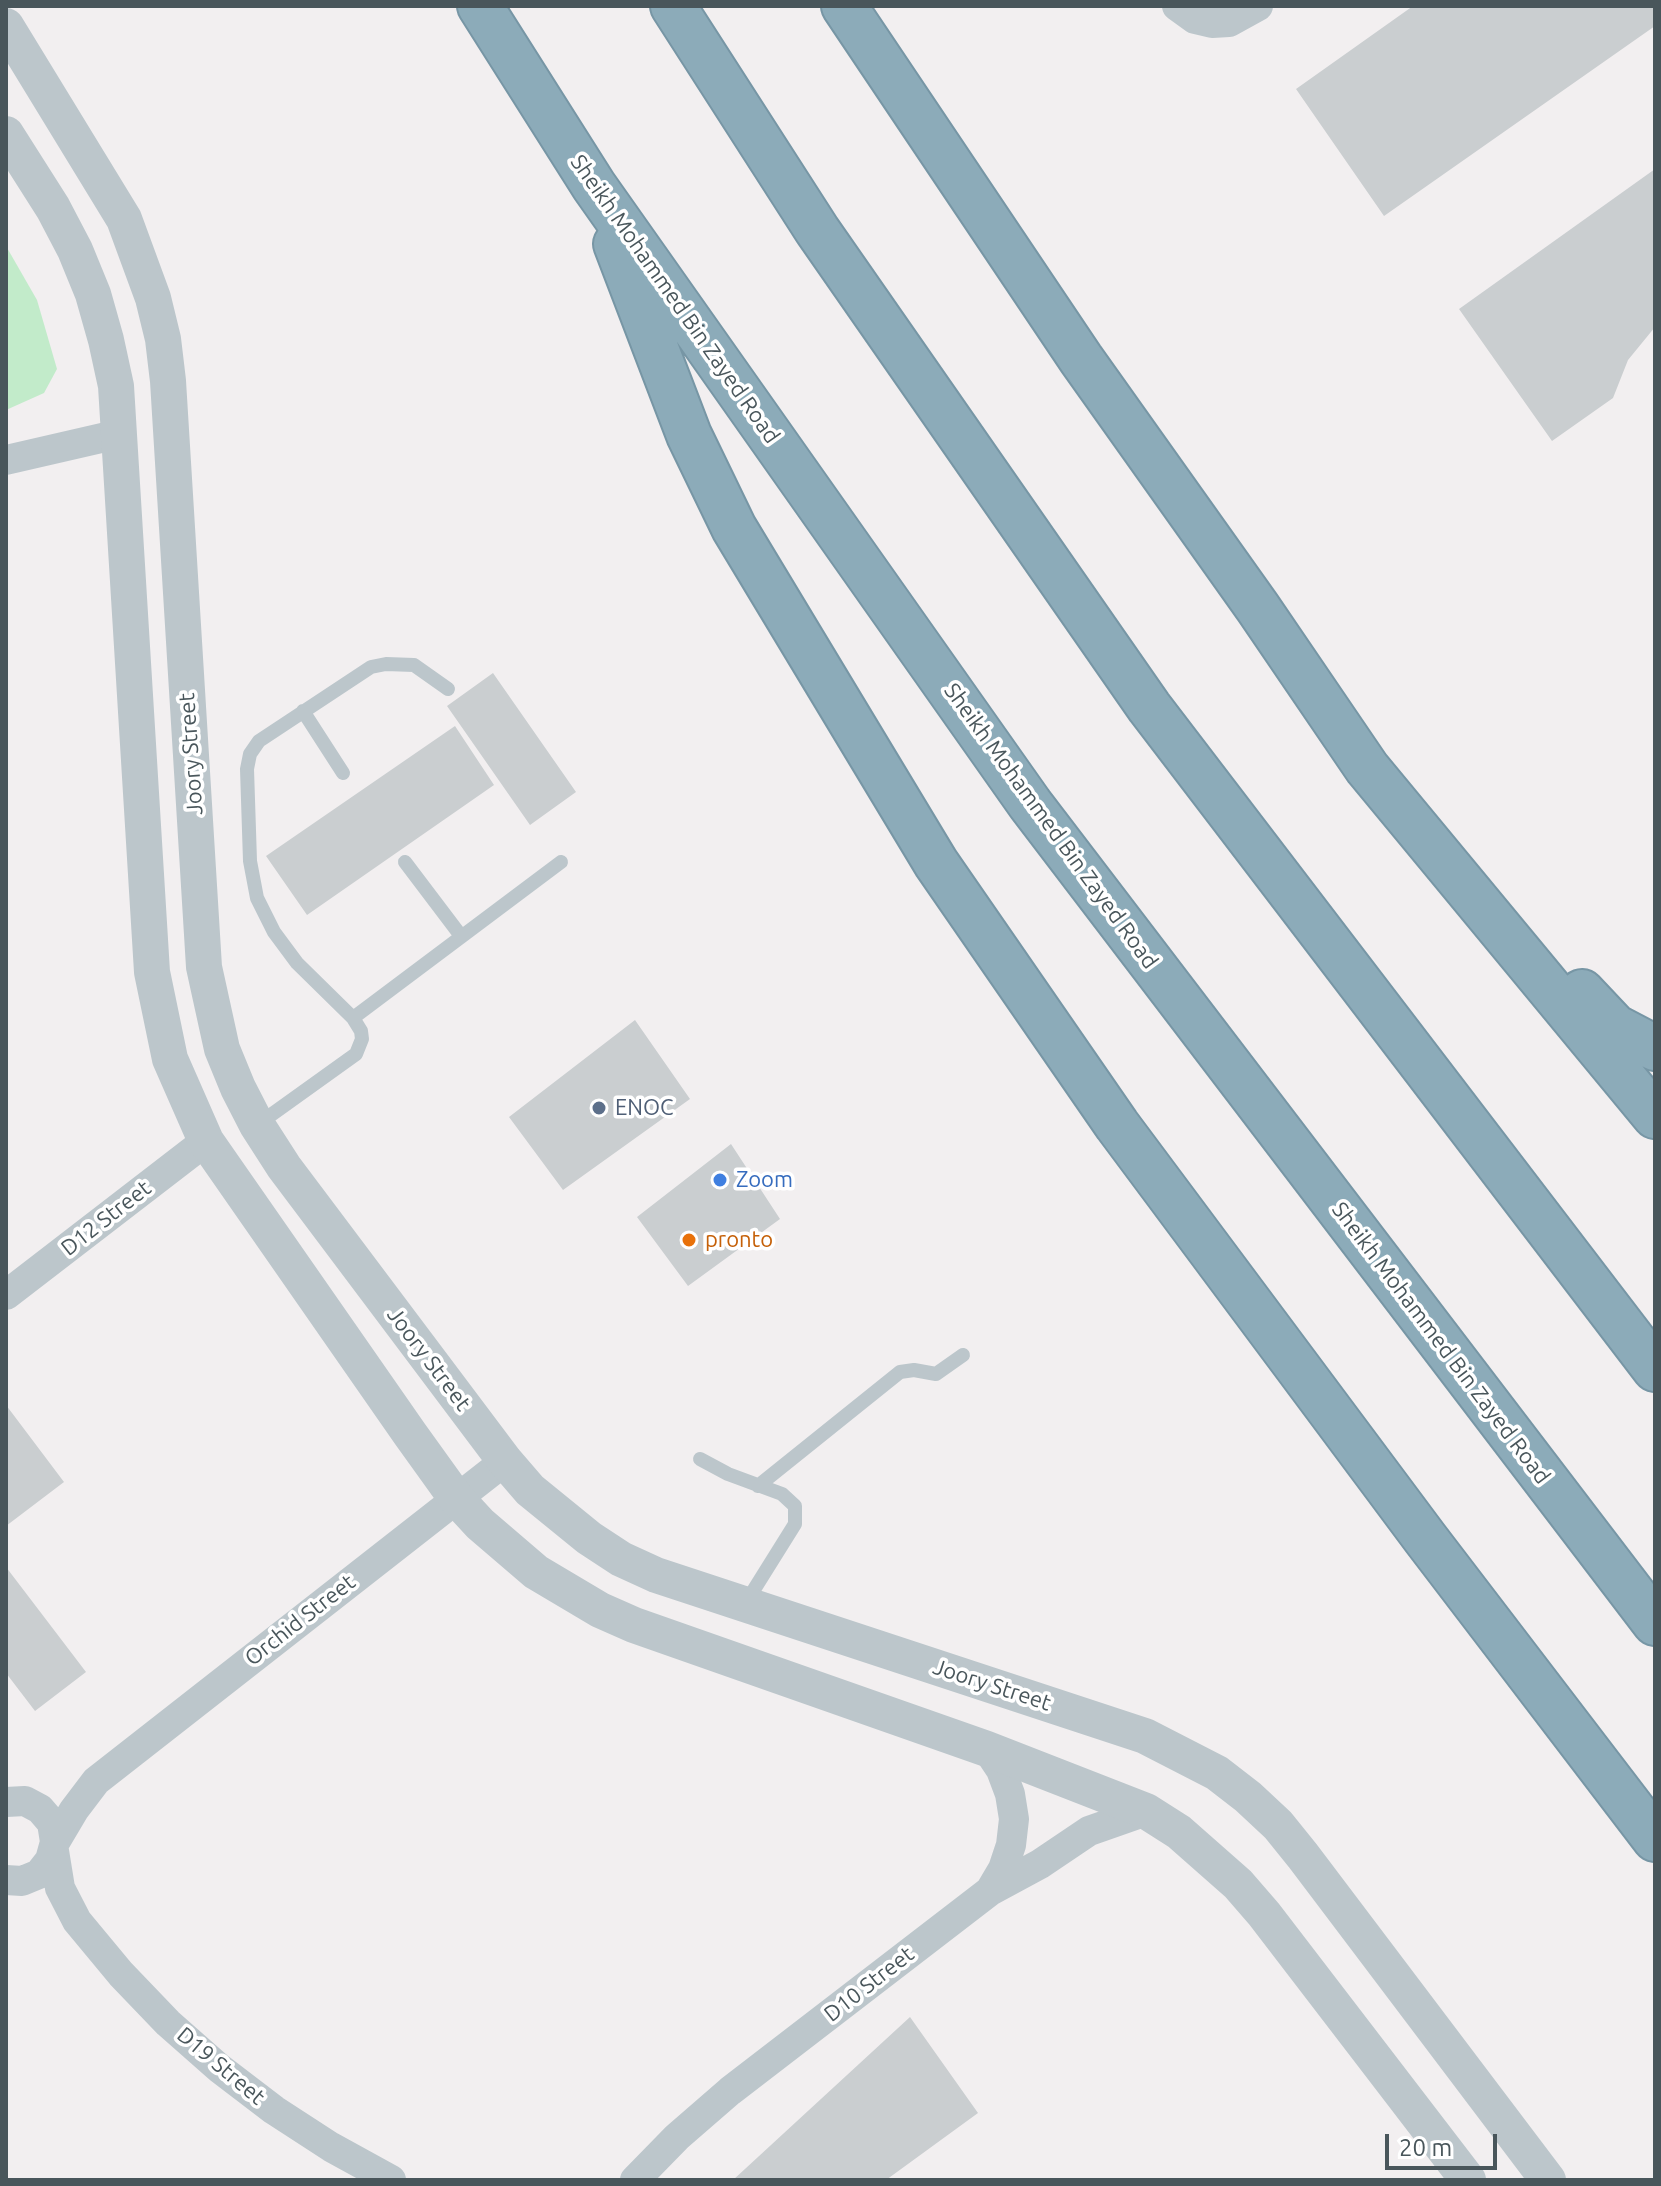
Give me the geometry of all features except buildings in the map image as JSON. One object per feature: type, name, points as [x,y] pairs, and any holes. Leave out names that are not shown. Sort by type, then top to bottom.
[{"type":"highway","name":"Sheikh Mohammed Bin Zayed Road","points":[[480,6],[594,186],[1030,804],[1655,1623]]},
{"type":"highway","points":[[673,6],[808,217],[1149,707],[1655,1369]]},
{"type":"highway","points":[[844,6],[1081,359],[1367,768],[1655,1116]]},
{"type":"highway","points":[[594,186],[669,385],[711,483],[734,528],[936,863],[1117,1125],[1425,1538],[1655,1839]]},
{"type":"highway","points":[[1367,768],[1615,1027],[1655,1048]]},
{"type":"street","points":[[1177,6],[1195,19],[1212,23],[1229,22],[1258,6]]},
{"type":"street","name":"Joory Street","points":[[6,26],[124,219],[140,258],[160,325],[168,381],[204,967],[222,1049],[257,1125],[284,1167],[505,1461],[530,1490],[558,1515],[621,1559],[656,1575],[1145,1736],[1217,1773],[1248,1797],[1278,1825],[1303,1856],[1548,2180]]},
{"type":"street","points":[[6,134],[53,208],[75,250],[93,294],[116,386],[152,972],[170,1059],[206,1141],[236,1188],[456,1498],[507,1549],[567,1592],[600,1610],[634,1625],[987,1749],[1146,1811],[1200,1849],[1238,1884],[1468,2180]]},
{"type":"street","points":[[6,460],[119,434]]},
{"type":"street","name":"D12 Street","points":[[6,1295],[206,1141]]},
{"type":"street","name":"Orchid Street","points":[[16,1800],[65,1795],[96,1781],[505,1461]]},
{"type":"street","name":"D10 Street","points":[[639,2178],[730,2091],[990,1891],[1003,1869],[1011,1845],[1014,1819],[1010,1794],[1001,1770],[987,1749]]},
{"type":"street","name":"Orchid Street","points":[[9,1880],[22,1881],[46,1868],[74,1810],[96,1781]]},
{"type":"street","name":"D19 Street","points":[[16,1800],[47,1815],[55,1832],[60,1888],[77,1921]]},
{"type":"street","points":[[990,1891],[1040,1864],[1089,1831],[1146,1811]]},
{"type":"street","name":"D19 Street","points":[[9,1880],[46,1899],[77,1921],[149,2003],[219,2068],[320,2140],[391,2180]]},
{"type":"lane","points":[[257,1125],[356,1054],[362,1039],[353,1018],[297,963],[274,932],[261,907],[252,881],[248,761],[259,741],[358,673],[386,664],[414,665],[448,689]]},
{"type":"lane","points":[[303,711],[343,773]]},
{"type":"lane","points":[[405,862],[461,936]]},
{"type":"lane","points":[[353,1018],[561,862]]},
{"type":"lane","points":[[758,1486],[900,1372],[914,1370],[936,1374],[963,1355]]},
{"type":"lane","points":[[700,1459],[789,1499],[797,1515],[795,1524],[745,1605]]},
{"type":"green space","points":[[6,246],[37,300],[57,369],[44,393],[6,410]]},
{"type":"place","name":"ENOC","points":[[599,1108]]},
{"type":"place","name":"Zoom","points":[[720,1180]]},
{"type":"place","name":"pronto","points":[[689,1240]]}]
